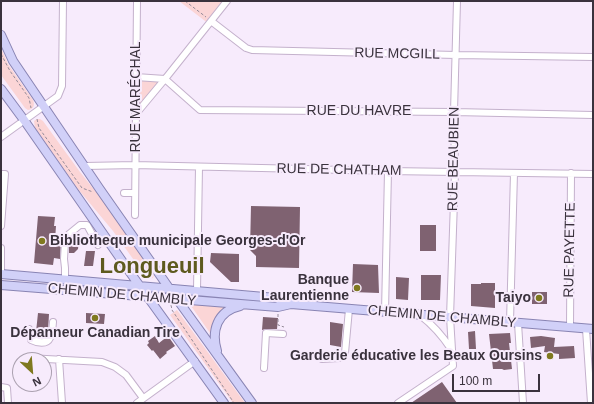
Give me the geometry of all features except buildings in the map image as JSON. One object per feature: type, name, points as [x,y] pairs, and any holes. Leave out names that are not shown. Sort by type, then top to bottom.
[{"type":"main road","points":[[1,35],[13,61],[169,288],[252,403]]},
{"type":"main road","points":[[1,89],[139,286],[224,403]]},
{"type":"main road","points":[[124,284],[128,280],[129,271]]},
{"type":"main road","name":"CHEMIN DE CHAMBLY","points":[[1,274],[276,298],[291,304],[589,329]]},
{"type":"main road","name":"CHEMIN DE CHAMBLY","points":[[1,285],[246,305],[278,307],[291,304]]},
{"type":"main road","points":[[217,354],[214,331],[218,321],[225,313],[233,308],[246,305]]},
{"type":"street","points":[[1,137],[58,96],[62,86],[63,1]]},
{"type":"street","name":"RUE MARÉCHAL","points":[[135,215],[137,1]]},
{"type":"street","points":[[135,115],[227,1]]},
{"type":"street","name":"RUE BEAUBIEN","points":[[398,403],[453,366],[450,317],[457,1]]},
{"type":"street","name":"RUE MCGILL","points":[[211,21],[246,48],[252,50],[593,57]]},
{"type":"street","points":[[136,77],[165,79]]},
{"type":"street","name":"RUE DU HAVRE","points":[[165,79],[200,110],[454,112],[593,115]]},
{"type":"street","name":"RUE DE CHATHAM","points":[[85,166],[135,165],[593,174]]},
{"type":"street","points":[[196,290],[199,167]]},
{"type":"street","points":[[385,312],[388,171]]},
{"type":"street","points":[[514,173],[514,323],[523,403]]},
{"type":"street","name":"RUE PAYETTE","points":[[570,327],[571,173]]},
{"type":"street","points":[[1,174],[5,174],[1,226]]},
{"type":"street","points":[[124,193],[135,193]]},
{"type":"street","points":[[65,279],[66,268],[64,259],[66,242],[69,234],[80,225],[87,225],[98,245]]},
{"type":"street","points":[[1,248],[1,274]]},
{"type":"street","points":[[322,359],[339,358],[345,353],[349,309]]},
{"type":"street","points":[[420,315],[438,330],[452,350]]},
{"type":"street","points":[[29,329],[31,337],[47,337],[52,333],[53,322]]},
{"type":"street","points":[[589,329],[591,403]]},
{"type":"street","points":[[264,368],[266,333],[283,334]]},
{"type":"street","points":[[52,359],[102,362],[115,367],[126,375],[143,398]]},
{"type":"street","points":[[59,359],[62,403]]},
{"type":"street","points":[[136,403],[194,361]]},
{"type":"street","points":[[1,387],[7,388],[8,403]]},
{"type":"path","points":[[185,1],[211,21]]},
{"type":"path","points":[[1,54],[10,71],[29,98],[31,109],[37,118],[39,128],[82,188],[93,192]]},
{"type":"path","points":[[278,307],[278,325],[284,327]]},
{"type":"path","points":[[172,310],[234,403]]},
{"type":"shaded area","points":[[179,1],[227,1],[209,24]]},
{"type":"shaded area","points":[[1,48],[8,64],[33,100],[34,106],[32,109],[28,110],[25,108],[1,75]]},
{"type":"shaded area","points":[[136,77],[165,79],[135,115]]},
{"type":"shaded area","points":[[37,119],[43,121],[104,202],[153,272],[153,278],[148,279],[146,277],[113,231],[78,189],[35,128],[34,121]]},
{"type":"shaded area","points":[[192,304],[229,306],[212,333],[210,333],[191,306]]},
{"type":"shaded area","points":[[177,310],[245,403],[233,403],[170,315]]},
{"type":"place","name":"Bibliotheque municipale Georges-d'Or","points":[[42,241]]},
{"type":"place","name":"Banque Laurentienne","points":[[357,288]]},
{"type":"place","name":"Taiyo","points":[[539,298]]},
{"type":"place","name":"Dépanneur Canadian Tire","points":[[95,318]]},
{"type":"place","name":"Garderie éducative les Beaux Oursins","points":[[550,356]]},
{"type":"district","name":"Longueuil","points":[[152,267]]}]
